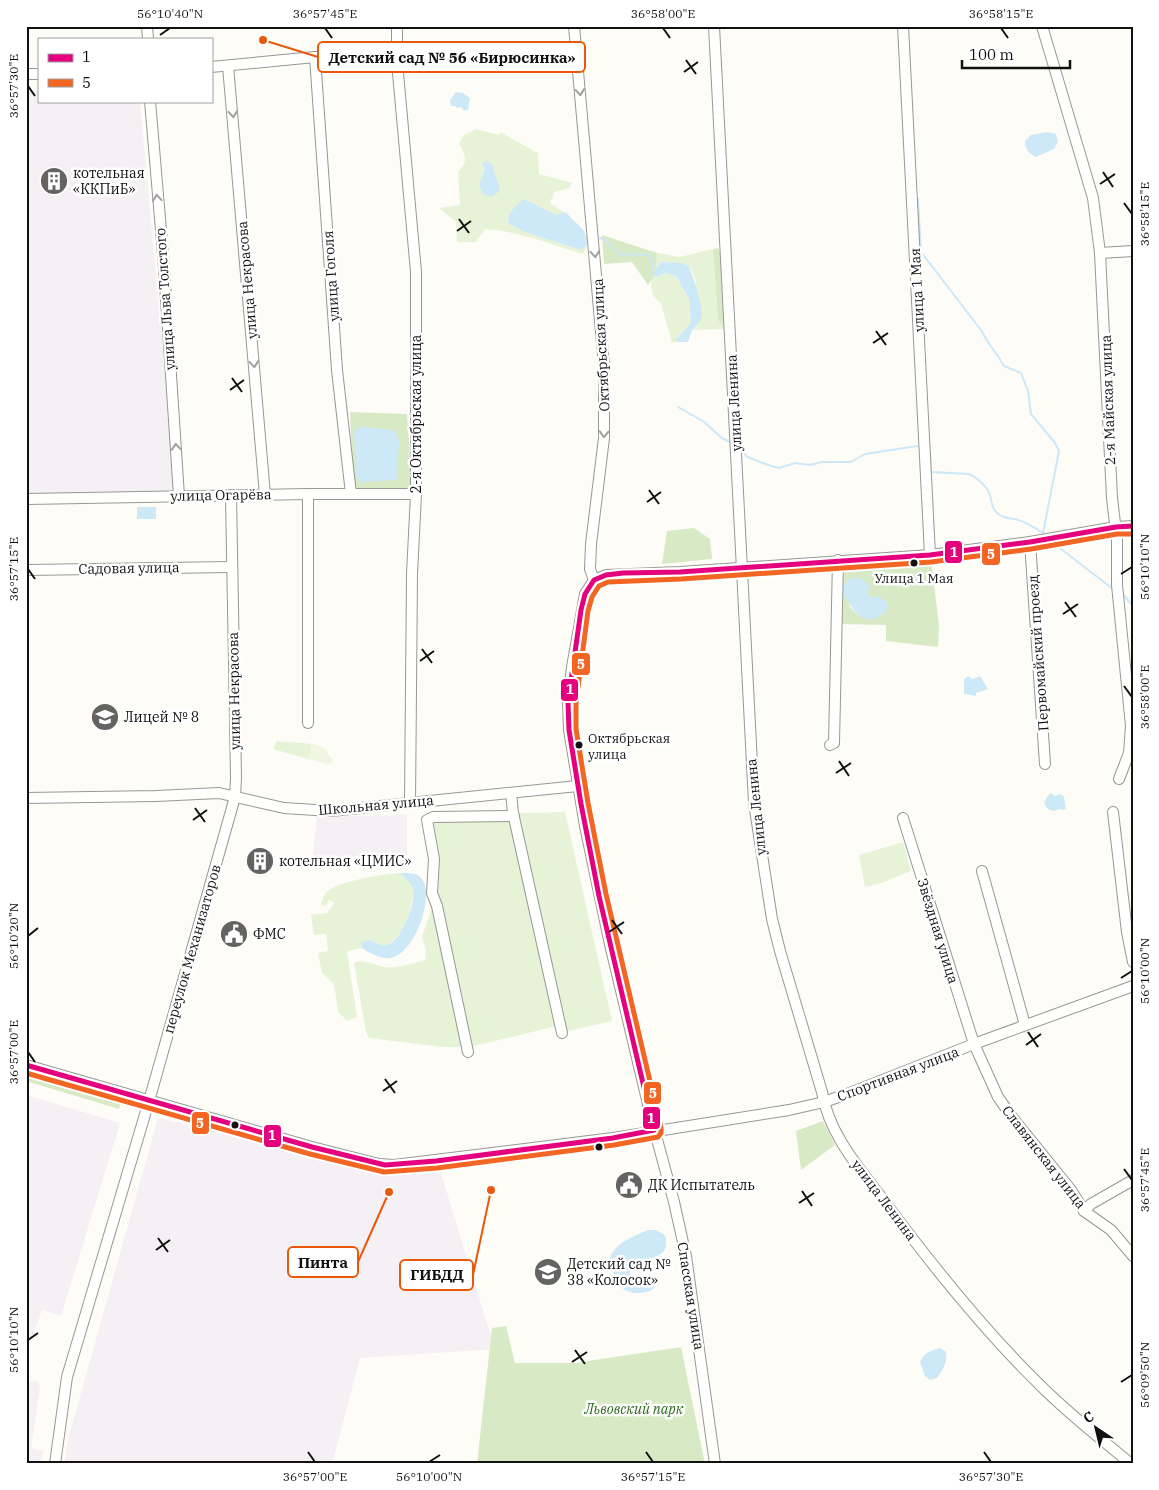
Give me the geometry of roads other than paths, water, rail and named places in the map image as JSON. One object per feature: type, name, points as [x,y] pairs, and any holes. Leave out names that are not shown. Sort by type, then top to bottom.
[{"type":"street","name":"2-я Октябрьская улица","points":[[397,26],[397,62],[416,272],[416,494],[412,574],[410,803]]},
{"type":"street","name":"Октябрьская улица","points":[[574,26],[604,366],[604,446],[591,544],[590,569],[594,580]]},
{"type":"street","name":"улица Ленина","points":[[714,26],[743,567],[751,770],[756,819],[764,876],[778,944],[822,1092],[827,1115],[835,1132],[854,1162],[941,1274],[1036,1381],[1062,1406],[1131,1464]]},
{"type":"street","name":"улица 1 Мая","points":[[903,26],[930,555]]},
{"type":"street","name":"2-я Майская улица","points":[[1042,26],[1093,198],[1100,253],[1112,498],[1118,556],[1117,585],[1130,683],[1131,719],[1129,753],[1119,778]]},
{"type":"street","points":[[212,67],[315,57],[363,62],[494,60]]},
{"type":"street","name":"улица Гоголя","points":[[315,57],[337,370],[352,494]]},
{"type":"street","name":"улица Некрасова","points":[[228,66],[265,495]]},
{"type":"street","name":"улица Льва Толстого","points":[[150,102],[179,496]]},
{"type":"street","points":[[1100,253],[1133,251]]},
{"type":"street","points":[[308,494],[308,723]]},
{"type":"street","name":"улица Огарёва","points":[[26,499],[416,494]]},
{"type":"street","name":"улица Некрасова","points":[[231,495],[235,797]]},
{"type":"street","points":[[654,1130],[609,940],[578,786],[569,730],[568,702],[581,610],[585,594],[594,580],[606,575],[623,573],[680,572],[930,555],[1133,526]]},
{"type":"street","name":"Первомайский проезд","points":[[1030,542],[1045,764]]},
{"type":"street","points":[[830,745],[834,743],[838,560]]},
{"type":"street","name":"Садовая улица","points":[[26,570],[231,567]]},
{"type":"street","name":"Школьная улица","points":[[26,798],[223,793],[284,808],[316,811],[348,810],[578,786]]},
{"type":"street","points":[[512,793],[514,816],[562,1033]]},
{"type":"street","name":"переулок Механизаторов","points":[[55,1464],[67,1377],[149,1101],[235,797]]},
{"type":"street","points":[[1113,812],[1127,932],[1133,962]]},
{"type":"street","points":[[468,1052],[437,906],[432,893],[434,858],[427,820],[433,816],[514,816]]},
{"type":"street","name":"Звёздная улица","points":[[903,818],[974,1044]]},
{"type":"street","points":[[982,870],[1025,1025]]},
{"type":"street","name":"Спортивная улица","points":[[26,1065],[312,1147],[385,1165],[436,1161],[613,1138],[654,1130],[772,1113],[824,1102],[974,1044],[1133,986]]},
{"type":"street","name":"Славянская улица","points":[[974,1044],[998,1097],[1084,1211],[1111,1230],[1133,1256]]},
{"type":"street","name":"Спасская улица","points":[[654,1130],[674,1202],[690,1275],[715,1464]]},
{"type":"street","points":[[1084,1211],[1091,1204],[1133,1180]]},
{"type":"water","points":[[456,92],[463,93],[470,98],[468,110],[464,111],[461,107],[451,106],[450,100]]},
{"type":"water","points":[[1047,132],[1056,134],[1058,142],[1054,149],[1036,157],[1028,151],[1025,141],[1031,135]]},
{"type":"water","points":[[486,161],[493,165],[500,188],[500,191],[491,197],[483,194],[479,185],[485,169],[482,164]]},
{"type":"water","points":[[524,199],[556,215],[564,212],[567,213],[583,230],[587,239],[587,245],[580,250],[525,232],[508,223],[509,214]]},
{"type":"water","points":[[662,262],[686,265],[689,267],[692,275],[702,313],[699,323],[692,330],[688,342],[677,342],[676,339],[691,323],[689,299],[676,276],[665,273],[657,277],[655,275],[655,269]]},
{"type":"water","points":[[361,427],[393,430],[398,436],[397,479],[361,482],[356,476],[354,433],[356,429]]},
{"type":"water","points":[[137,507],[156,507],[156,519],[137,519]]},
{"type":"water","points":[[852,577],[863,580],[871,586],[867,596],[873,598],[880,596],[888,605],[886,612],[873,619],[868,619],[856,612],[843,592],[843,588]]},
{"type":"water","points":[[968,676],[973,679],[980,676],[988,689],[976,693],[976,696],[964,694],[964,679]]},
{"type":"water","points":[[1050,793],[1055,796],[1060,794],[1064,797],[1066,809],[1055,811],[1048,809],[1044,802]]},
{"type":"water","points":[[400,873],[415,874],[422,879],[426,899],[424,912],[414,937],[407,947],[399,955],[384,958],[362,948],[361,942],[369,940],[383,946],[389,944],[396,939],[404,926],[413,902],[413,889]]},
{"type":"water","points":[[648,1230],[656,1230],[665,1235],[666,1245],[663,1252],[658,1256],[636,1263],[630,1277],[638,1282],[644,1278],[654,1276],[657,1278],[656,1284],[653,1289],[647,1292],[631,1292],[625,1290],[616,1279],[610,1257],[621,1243]]},
{"type":"water","points":[[940,1348],[946,1352],[946,1362],[937,1378],[930,1380],[925,1376],[920,1362],[926,1354]]},
{"type":"waterway","points":[[918,199],[921,252],[981,330],[1004,366],[1021,373],[1028,391],[1031,414],[1055,443],[1059,451],[1043,533],[1022,522],[1003,517],[997,513],[987,489],[972,475],[931,472],[930,451]]},
{"type":"waterway","points":[[600,238],[605,240],[619,254],[649,255],[652,261],[652,275],[655,275]]},
{"type":"waterway","points":[[678,407],[703,421],[722,438],[732,443]]},
{"type":"waterway","points":[[740,447],[747,457],[779,468],[795,463],[810,465],[822,462],[851,462],[865,454],[917,446]]},
{"type":"waterway","points":[[1052,542],[1113,589]]},
{"type":"waterway","points":[[1122,593],[1133,606]]},
{"type":"place","name":"Детский сад № 56 «Бирюсинка»","points":[[263,40]]},
{"type":"place","name":"котельная «ККПиБ»","points":[[54,181]]},
{"type":"place","name":"Улица 1 Мая","points":[[914,563]]},
{"type":"place","name":"Лицей № 8","points":[[105,717]]},
{"type":"place","name":"Октябрьская улица","points":[[579,745]]},
{"type":"place","name":"котельная «ЦМИС»","points":[[260,861]]},
{"type":"place","name":"ФМС","points":[[234,934]]},
{"type":"place","name":"ДК Испытатель","points":[[629,1185]]},
{"type":"place","name":"ГИБДД","points":[[491,1190]]},
{"type":"place","name":"Пинта","points":[[389,1192]]},
{"type":"place","name":"Детский сад № 38 «Колосок»","points":[[548,1272]]},
{"type":"park label","name":"Львовский парк","points":[[634,1409]]}]
